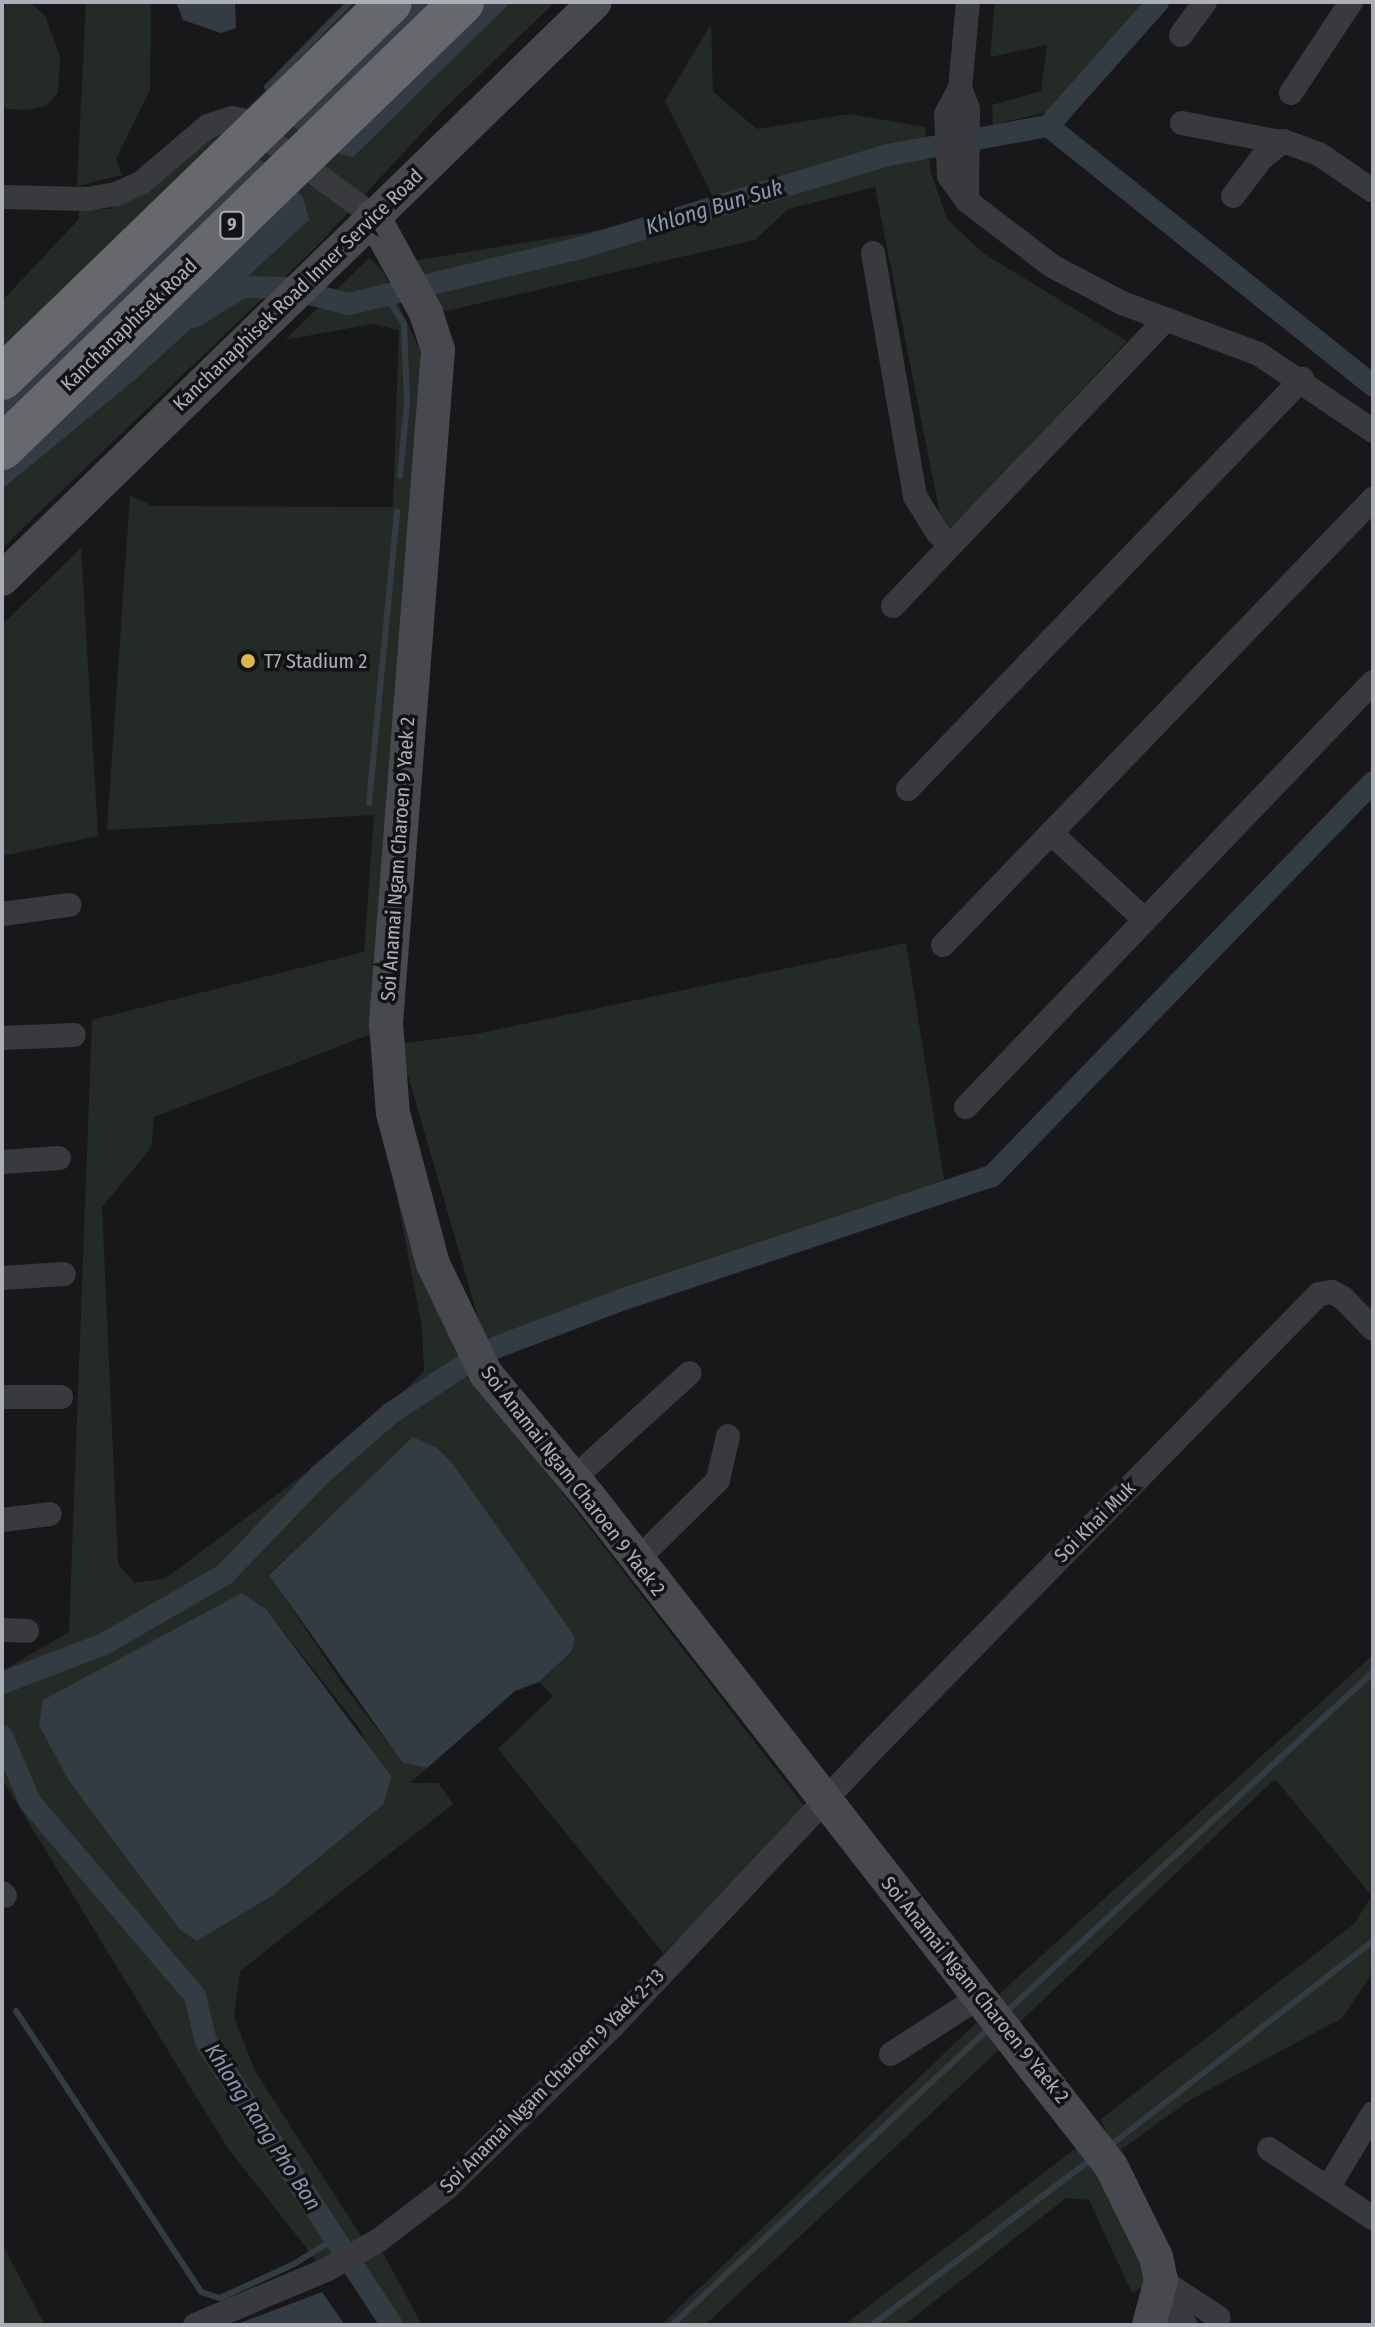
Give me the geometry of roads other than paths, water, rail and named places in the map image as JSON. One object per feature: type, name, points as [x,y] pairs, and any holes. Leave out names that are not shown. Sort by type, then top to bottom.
[{"type":"highway","points":[[2,378],[390,2]]},
{"type":"highway","name":"Kanchanaphisek Road","points":[[2,448],[462,2]]},
{"type":"street","name":"Kanchanaphisek Road Inner Service Road","points":[[2,579],[595,2]]},
{"type":"street","points":[[968,2],[958,103],[960,176],[967,201],[1052,266],[1122,303],[1223,338],[1302,379],[1373,431]]},
{"type":"street","points":[[1181,35],[1205,2]]},
{"type":"street","points":[[1291,93],[1351,2]]},
{"type":"street","points":[[2,197],[116,194],[141,183],[208,126],[232,118],[242,120],[373,216]]},
{"type":"street","points":[[1182,123],[1280,142],[1319,154],[1373,191]]},
{"type":"street","points":[[1233,196],[1280,142]]},
{"type":"street","name":"Soi Anamai Ngam Charoen 9 Yaek 2","points":[[373,216],[426,313],[438,350],[439,376],[386,1023],[388,1078],[402,1157],[433,1264],[464,1335],[486,1374],[574,1478],[825,1803],[996,2014],[1111,2166],[1144,2226],[1156,2303]]},
{"type":"street","points":[[873,253],[915,496],[937,532],[951,545]]},
{"type":"street","points":[[893,606],[1166,319]]},
{"type":"street","points":[[908,789],[1302,379]]},
{"type":"street","points":[[943,945],[1373,499]]},
{"type":"street","points":[[966,1107],[1373,682]]},
{"type":"street","points":[[1051,833],[1145,920]]},
{"type":"street","points":[[2,914],[69,905]]},
{"type":"street","points":[[2,1038],[74,1035]]},
{"type":"street","points":[[2,1162],[59,1158]]},
{"type":"street","points":[[2,1278],[64,1274]]},
{"type":"street","name":"Soi Khai Muk","points":[[825,1803],[1319,1294],[1332,1292],[1343,1298],[1373,1329]]},
{"type":"street","points":[[574,1478],[690,1373]]},
{"type":"street","points":[[2,1397],[61,1397]]},
{"type":"street","points":[[637,1560],[718,1480],[728,1436]]},
{"type":"street","points":[[2,1520],[50,1514]]},
{"type":"street","points":[[2,1630],[27,1631]]},
{"type":"street","name":"Soi Anamai Ngam Charoen 9 Yaek 2-13","points":[[200,2324],[326,2270],[379,2240],[447,2188],[587,2053],[825,1803]]},
{"type":"street","points":[[891,2054],[996,2014]]},
{"type":"street","points":[[1328,2188],[1373,2113]]},
{"type":"street","points":[[1269,2149],[1373,2218]]},
{"type":"street","points":[[1156,2303],[1219,2318]]},
{"type":"street","points":[[1156,2303],[1186,2325]]},
{"type":"waterway","points":[[267,87],[350,2]]},
{"type":"waterway","points":[[1048,126],[1158,2]]},
{"type":"waterway","name":"Khlong Bun Suk","points":[[194,317],[242,287],[286,288],[349,304],[573,250],[888,155],[1048,126],[1373,385]]},
{"type":"waterway","points":[[386,296],[404,324],[407,403],[400,476]]},
{"type":"waterway","points":[[369,803],[397,511]]},
{"type":"waterway","points":[[2,1683],[104,1644],[225,1574],[320,1475],[391,1413],[484,1352],[618,1301],[992,1176],[1373,782]]},
{"type":"waterway","points":[[1006,2012],[1373,1672]]},
{"type":"waterway","name":"Khlong Rang Pho Bon","points":[[2,1736],[30,1802],[195,1996],[206,2042],[392,2325]]},
{"type":"waterway","points":[[1116,2141],[1373,1941]]},
{"type":"waterway","points":[[16,2011],[201,2292],[220,2298],[294,2264],[336,2238]]},
{"type":"waterway","points":[[672,2325],[989,2028]]},
{"type":"waterway","points":[[872,2325],[1086,2163]]},
{"type":"place","name":"T7 Stadium 2","points":[[248,661]]}]
